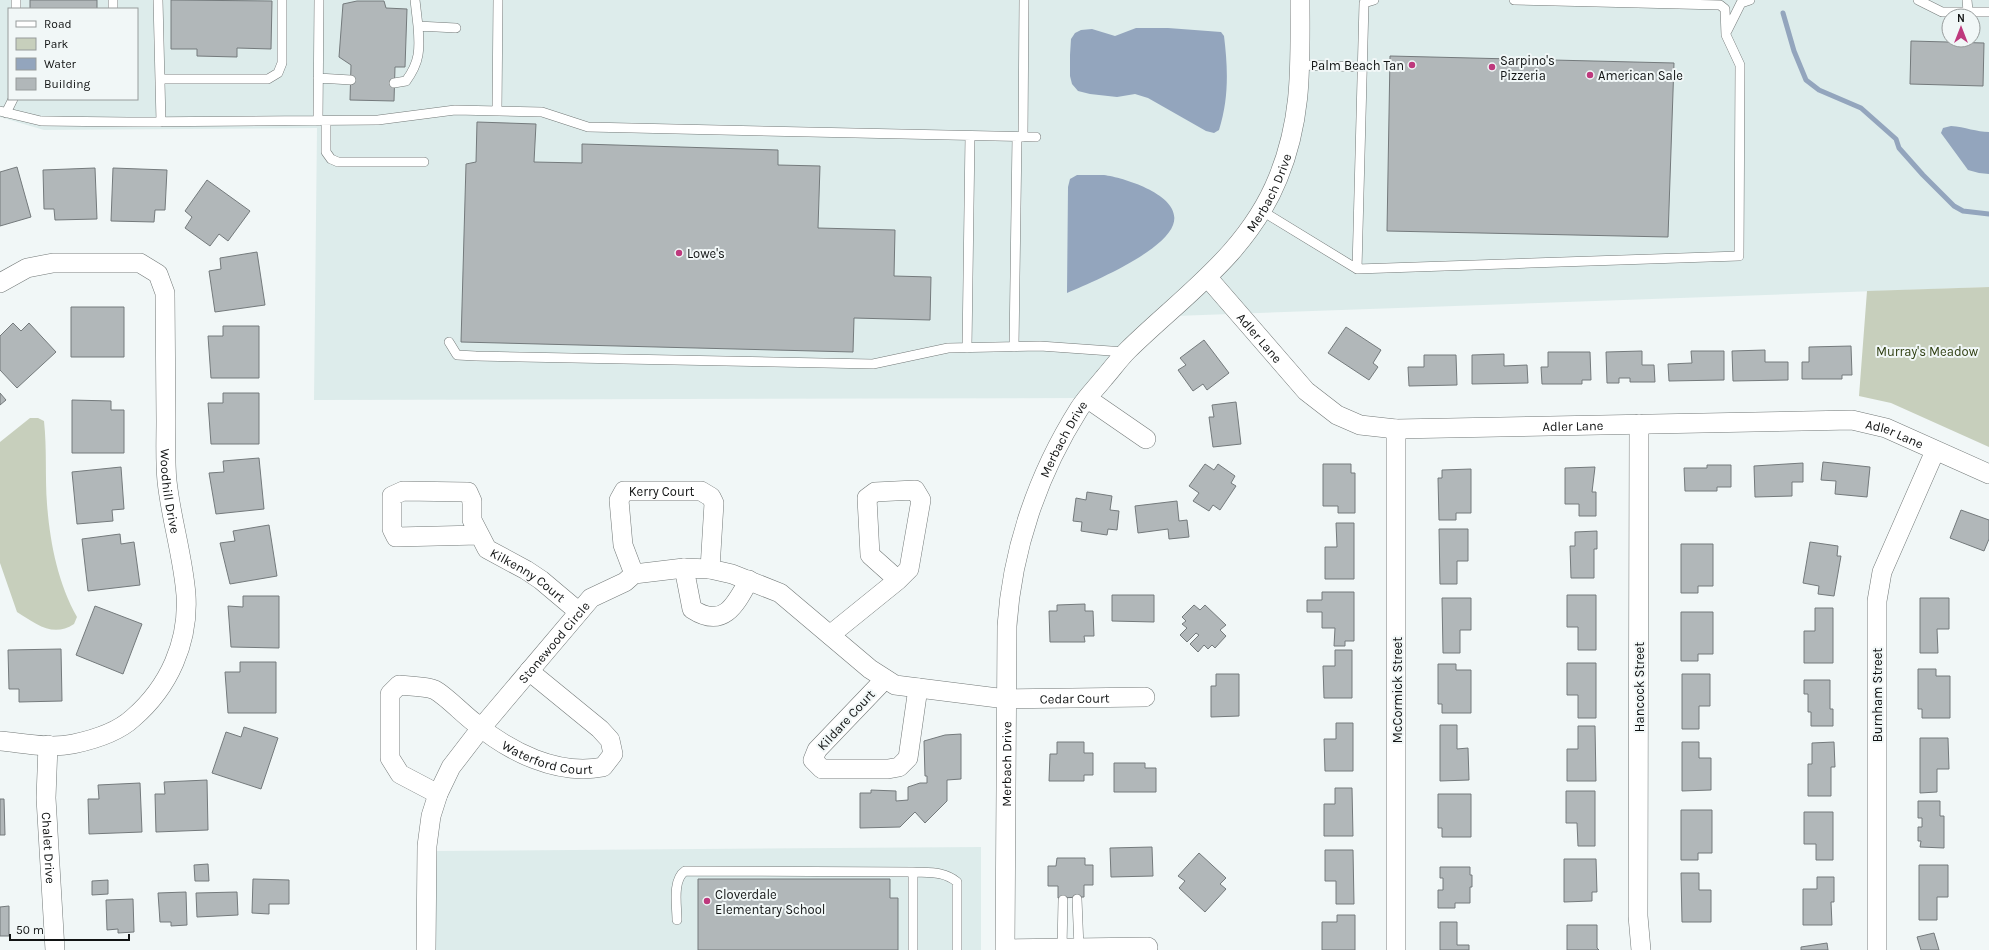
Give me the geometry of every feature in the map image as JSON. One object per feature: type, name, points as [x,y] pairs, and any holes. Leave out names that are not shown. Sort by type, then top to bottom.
[{"type":"street","name":"Merbach Drive","points":[[1006,949],[1006,700],[1008,609],[1018,554],[1027,520],[1044,476],[1069,427],[1088,399],[1126,352],[1208,278],[1242,239],[1262,211],[1278,179],[1290,145],[1300,88],[1300,0]]},
{"type":"street","name":"Woodhill Drive","points":[[0,283],[27,268],[53,263],[140,263],[158,274],[165,293],[167,481],[186,595],[186,624],[180,652],[169,675],[152,698],[133,719],[112,732],[72,744],[48,745],[0,741]]},
{"type":"street","name":"Adler Lane","points":[[1208,278],[1306,391],[1337,415],[1360,424],[1396,429],[1852,420],[1886,428],[1989,474]]},
{"type":"street","points":[[1088,399],[1146,439]]},
{"type":"street","name":"Hancock Street","points":[[1639,424],[1638,916],[1641,950]]},
{"type":"street","name":"McCormick Street","points":[[1396,429],[1396,950]]},
{"type":"street","name":"Burnham Street","points":[[1876,950],[1877,609],[1879,585],[1882,572],[1935,451]]},
{"type":"street","points":[[830,635],[898,580],[909,569],[921,500],[915,490],[875,492],[867,498],[868,544],[870,555],[898,580]]},
{"type":"street","name":"Kilkenny Court","points":[[479,535],[396,537],[392,529],[392,496],[403,491],[468,492],[472,501],[472,520],[486,549],[536,576],[579,612]]},
{"type":"street","name":"Kerry Court","points":[[634,574],[623,545],[619,500],[624,491],[701,491],[710,497],[714,503],[710,569]]},
{"type":"street","points":[[684,568],[692,609],[702,616],[715,617],[728,613],[739,599],[749,580]]},
{"type":"street","name":"Stonewood Circle","points":[[426,950],[427,846],[431,816],[438,794],[451,767],[481,728],[591,598],[624,582],[634,574],[684,568],[710,569],[732,574],[780,593],[870,669],[895,686],[1006,700]]},
{"type":"street","name":"Waterford Court","points":[[481,728],[501,742],[529,757],[566,768],[589,770],[603,767],[613,754],[610,740],[600,729],[529,671]]},
{"type":"street","name":"Kildare Court","points":[[885,679],[817,750],[813,760],[822,769],[888,769],[899,767],[908,758],[918,688]]},
{"type":"street","points":[[438,794],[400,774],[390,758],[390,694],[399,685],[434,690],[481,728]]},
{"type":"street","name":"Cedar Court","points":[[1006,700],[1145,697]]},
{"type":"street","name":"Chalet Drive","points":[[48,745],[46,798],[55,950]]},
{"type":"street","points":[[1006,949],[1148,947]]},
{"type":"lane","points":[[158,0],[161,122]]},
{"type":"lane","points":[[160,79],[268,79],[278,73],[282,64],[282,0]]},
{"type":"lane","points":[[319,0],[318,78],[326,152],[330,159],[338,162],[424,162]]},
{"type":"lane","points":[[394,83],[406,81],[416,62],[420,48],[415,0]]},
{"type":"lane","points":[[497,111],[498,0]]},
{"type":"lane","points":[[1014,347],[1024,0]]},
{"type":"lane","points":[[1357,269],[1364,3],[1374,0]]},
{"type":"lane","points":[[1262,211],[1357,269],[1738,256],[1740,65],[1726,35],[1725,9],[1720,5],[1514,0]]},
{"type":"lane","points":[[1726,35],[1741,3],[1750,0]]},
{"type":"lane","points":[[1918,0],[1941,12]]},
{"type":"lane","points":[[418,26],[456,28]]},
{"type":"lane","points":[[1300,65],[1362,68]]},
{"type":"lane","points":[[318,78],[351,80]]},
{"type":"lane","points":[[12,100],[3,112],[41,120],[161,122],[378,120],[455,110],[542,112],[588,127],[1036,137]]},
{"type":"lane","points":[[967,348],[970,136]]},
{"type":"lane","points":[[449,342],[457,355],[476,356],[873,364],[948,348],[1040,346],[1126,352]]},
{"type":"lane","points":[[677,920],[678,878],[686,871],[938,873],[946,875],[957,882],[957,950]]},
{"type":"lane","points":[[913,872],[913,950]]},
{"type":"lane","points":[[1070,948],[1077,899]]},
{"type":"lane","points":[[1062,900],[1070,948]]},
{"type":"shaded area","points":[[0,0],[1292,0],[1290,96],[1281,145],[1258,201],[1204,272],[1079,398],[314,400],[317,128],[44,130],[0,117]]},
{"type":"shaded area","points":[[1308,0],[1989,0],[1989,287],[1175,316],[1295,153],[1308,91]]},
{"type":"shaded area","name":"Cloverdale Elementary School","points":[[981,847],[981,950],[433,950],[433,851]]},
{"type":"green space","name":"Murray's Meadow","points":[[1989,287],[1989,447],[1891,403],[1859,396],[1867,291]]},
{"type":"green space","points":[[30,418],[38,418],[44,421],[46,494],[50,533],[60,577],[70,604],[77,617],[74,624],[59,630],[52,630],[38,625],[17,612],[0,563],[0,442]]},
{"type":"water","points":[[1136,28],[1168,28],[1221,32],[1224,36],[1227,83],[1225,107],[1219,130],[1214,133],[1206,131],[1148,98],[1135,94],[1117,97],[1090,94],[1078,91],[1072,84],[1070,76],[1070,55],[1071,39],[1075,33],[1081,30],[1092,29],[1115,36]]},
{"type":"water","points":[[1951,126],[1989,132],[1989,174],[1968,170],[1941,133],[1943,128]]},
{"type":"water","points":[[1077,175],[1104,175],[1138,184],[1162,197],[1170,205],[1174,215],[1173,225],[1167,235],[1156,245],[1126,265],[1093,282],[1067,293],[1068,187],[1070,179]]},
{"type":"building","points":[[30,0],[97,0],[97,8],[30,8]]},
{"type":"building","points":[[171,0],[272,1],[271,49],[237,48],[237,57],[197,56],[197,49],[171,49]]},
{"type":"building","points":[[357,1],[384,1],[386,8],[407,9],[405,67],[395,67],[394,101],[350,100],[351,65],[339,57],[343,4]]},
{"type":"building","points":[[1911,41],[1941,42],[1941,48],[1981,48],[1981,43],[1984,43],[1983,86],[1910,84]]},
{"type":"building","points":[[1390,56],[1674,63],[1668,237],[1387,231]]},
{"type":"building","name":"Lowe's","points":[[477,122],[536,124],[534,162],[582,163],[582,144],[778,150],[778,165],[820,166],[818,228],[895,230],[894,276],[931,277],[930,320],[854,318],[853,352],[461,342],[466,164],[476,162]]},
{"type":"building","points":[[17,167],[31,217],[0,226],[0,172]]},
{"type":"building","points":[[95,168],[97,219],[55,220],[54,209],[44,209],[43,170]]},
{"type":"building","points":[[113,168],[167,170],[165,210],[155,210],[154,222],[111,221]]},
{"type":"building","points":[[207,180],[250,211],[228,241],[219,234],[210,246],[185,228],[192,217],[185,211]]},
{"type":"building","points":[[257,252],[265,305],[215,312],[209,271],[221,269],[220,258]]},
{"type":"building","points":[[71,307],[124,307],[124,357],[71,357]]},
{"type":"building","points":[[13,323],[21,331],[29,323],[56,352],[17,388],[0,370],[0,336]]},
{"type":"building","points":[[223,326],[259,326],[259,378],[211,378],[208,336],[223,336]]},
{"type":"building","points":[[1346,327],[1381,350],[1373,363],[1378,367],[1369,380],[1328,353]]},
{"type":"building","points":[[1204,340],[1229,373],[1207,390],[1203,384],[1193,391],[1178,370],[1186,365],[1180,358]]},
{"type":"building","points":[[1851,346],[1852,375],[1842,375],[1842,379],[1802,379],[1802,362],[1809,362],[1809,347]]},
{"type":"building","points":[[1765,350],[1765,362],[1788,362],[1788,380],[1733,381],[1732,351]]},
{"type":"building","points":[[1642,351],[1642,365],[1654,365],[1655,382],[1630,382],[1630,378],[1619,378],[1619,383],[1607,383],[1606,352]]},
{"type":"building","points":[[1691,351],[1724,351],[1724,380],[1669,381],[1668,364],[1692,363]]},
{"type":"building","points":[[1548,352],[1590,352],[1591,380],[1582,380],[1582,384],[1542,384],[1541,367],[1548,367]]},
{"type":"building","points":[[1504,354],[1504,366],[1527,365],[1528,383],[1472,384],[1472,355]]},
{"type":"building","points":[[1424,355],[1456,355],[1457,385],[1409,386],[1408,367],[1424,367]]},
{"type":"building","points":[[0,393],[6,400],[0,405]]},
{"type":"building","points":[[223,393],[259,393],[259,444],[211,444],[208,403],[223,403]]},
{"type":"building","points":[[72,400],[111,401],[111,410],[124,410],[124,453],[72,453]]},
{"type":"building","points":[[1236,402],[1241,444],[1213,447],[1209,417],[1214,417],[1212,405]]},
{"type":"building","points":[[259,458],[264,509],[216,514],[209,473],[224,472],[223,461]]},
{"type":"building","points":[[1823,462],[1870,467],[1867,497],[1835,494],[1836,481],[1821,480]]},
{"type":"building","points":[[1803,463],[1803,482],[1792,482],[1792,496],[1755,497],[1754,466]]},
{"type":"building","points":[[1205,464],[1214,470],[1218,464],[1235,476],[1231,483],[1236,486],[1220,510],[1213,505],[1209,511],[1193,501],[1199,493],[1189,486]]},
{"type":"building","points":[[1323,464],[1351,464],[1351,473],[1355,473],[1355,513],[1338,513],[1338,506],[1323,506]]},
{"type":"building","points":[[1707,465],[1731,465],[1731,487],[1717,487],[1717,491],[1685,491],[1684,468],[1707,468]]},
{"type":"building","points":[[121,467],[124,509],[112,510],[113,521],[77,524],[72,472]]},
{"type":"building","points":[[1595,467],[1592,492],[1596,492],[1596,516],[1579,516],[1579,504],[1565,504],[1565,468]]},
{"type":"building","points":[[1471,469],[1471,513],[1456,513],[1456,520],[1439,520],[1438,478],[1442,478],[1442,470]]},
{"type":"building","points":[[1087,492],[1112,496],[1110,510],[1119,511],[1117,530],[1108,529],[1107,535],[1081,531],[1082,522],[1073,521],[1076,498],[1086,500]]},
{"type":"building","points":[[1177,501],[1179,521],[1187,520],[1189,537],[1169,539],[1168,529],[1138,533],[1135,506]]},
{"type":"building","points":[[1961,510],[1989,520],[1989,539],[1984,551],[1950,538]]},
{"type":"building","points":[[1336,523],[1354,523],[1354,579],[1325,579],[1325,547],[1337,547]]},
{"type":"building","points":[[269,525],[277,576],[230,584],[220,543],[235,541],[233,531]]},
{"type":"building","points":[[1439,529],[1468,529],[1468,561],[1457,561],[1457,584],[1440,584]]},
{"type":"building","points":[[1597,531],[1597,549],[1594,549],[1594,578],[1571,578],[1570,546],[1575,546],[1575,532]]},
{"type":"building","points":[[120,534],[121,544],[134,542],[140,585],[88,591],[82,539]]},
{"type":"building","points":[[1810,542],[1838,546],[1837,556],[1841,556],[1834,596],[1818,594],[1819,586],[1803,583]]},
{"type":"building","points":[[1681,544],[1713,544],[1713,586],[1698,586],[1698,593],[1681,593]]},
{"type":"building","points":[[1322,592],[1354,592],[1354,641],[1345,641],[1345,646],[1334,646],[1335,628],[1322,628],[1322,612],[1307,612],[1307,600],[1322,600]]},
{"type":"building","points":[[1112,595],[1154,595],[1154,622],[1112,621]]},
{"type":"building","points":[[1567,595],[1596,595],[1596,650],[1578,650],[1578,627],[1567,627]]},
{"type":"building","points":[[243,596],[279,596],[279,648],[231,647],[228,606],[243,607]]},
{"type":"building","points":[[1442,598],[1471,598],[1471,630],[1460,630],[1460,653],[1443,653]]},
{"type":"building","points":[[1920,598],[1949,598],[1949,629],[1937,629],[1938,653],[1920,653]]},
{"type":"building","points":[[1085,604],[1085,611],[1093,611],[1094,636],[1084,636],[1085,642],[1050,642],[1049,611],[1057,611],[1057,605]]},
{"type":"building","points":[[1194,605],[1200,610],[1205,605],[1226,625],[1220,630],[1226,636],[1215,648],[1212,645],[1208,649],[1204,645],[1198,652],[1190,644],[1199,635],[1196,633],[1187,642],[1180,635],[1187,628],[1182,624],[1186,621],[1182,617]]},
{"type":"building","points":[[95,606],[142,624],[123,674],[76,655]]},
{"type":"building","points":[[1815,608],[1833,608],[1833,663],[1804,663],[1804,631],[1815,631]]},
{"type":"building","points":[[1681,612],[1713,612],[1713,654],[1698,654],[1698,661],[1681,661]]},
{"type":"building","points":[[61,649],[62,701],[19,702],[19,689],[9,689],[8,650]]},
{"type":"building","points":[[1335,650],[1352,650],[1352,698],[1324,698],[1323,666],[1335,666]]},
{"type":"building","points":[[240,662],[276,662],[276,713],[228,713],[225,672],[240,672]]},
{"type":"building","points":[[1567,663],[1596,663],[1596,718],[1578,718],[1578,695],[1567,695]]},
{"type":"building","points":[[1438,664],[1456,664],[1456,670],[1471,670],[1471,713],[1442,713],[1442,704],[1438,704]]},
{"type":"building","points":[[1918,669],[1936,669],[1936,676],[1950,676],[1950,718],[1922,718],[1922,709],[1918,709]]},
{"type":"building","points":[[1216,674],[1239,674],[1239,716],[1211,717],[1211,686],[1216,686]]},
{"type":"building","points":[[1682,674],[1710,674],[1710,706],[1699,706],[1699,729],[1682,729]]},
{"type":"building","points":[[1804,680],[1830,680],[1830,709],[1833,709],[1833,726],[1811,726],[1811,712],[1808,712],[1808,694],[1804,694]]},
{"type":"building","points":[[1336,723],[1353,723],[1353,771],[1325,771],[1324,739],[1336,739]]},
{"type":"building","points":[[1440,725],[1457,725],[1457,749],[1468,748],[1469,780],[1440,781]]},
{"type":"building","points":[[1578,726],[1595,726],[1596,781],[1567,781],[1567,749],[1578,749]]},
{"type":"building","points":[[244,727],[278,738],[261,789],[212,773],[226,732],[241,737]]},
{"type":"building","points":[[961,734],[961,779],[947,780],[947,801],[925,823],[915,812],[900,827],[860,828],[860,793],[871,793],[871,790],[896,791],[896,801],[908,800],[908,787],[920,783],[927,783],[927,776],[925,776],[924,741],[945,735]]},
{"type":"building","points":[[1920,738],[1948,738],[1949,769],[1937,769],[1937,792],[1920,793]]},
{"type":"building","points":[[1057,742],[1084,742],[1084,753],[1093,753],[1093,775],[1084,775],[1084,781],[1049,781],[1050,754],[1057,754]]},
{"type":"building","points":[[1682,742],[1699,742],[1699,758],[1711,758],[1711,790],[1682,791]]},
{"type":"building","points":[[1834,742],[1835,767],[1831,767],[1831,796],[1808,796],[1808,764],[1812,764],[1812,743]]},
{"type":"building","points":[[1114,763],[1145,763],[1145,768],[1156,768],[1156,792],[1114,792]]},
{"type":"building","points":[[207,780],[208,830],[156,832],[155,794],[165,794],[164,782]]},
{"type":"building","points":[[140,783],[142,832],[89,834],[88,799],[99,799],[98,785]]},
{"type":"building","points":[[1335,788],[1352,788],[1353,836],[1324,836],[1324,804],[1335,804]]},
{"type":"building","points":[[1566,791],[1595,791],[1595,846],[1578,846],[1577,823],[1566,823]]},
{"type":"building","points":[[1438,794],[1471,794],[1471,837],[1442,837],[1442,828],[1438,828]]},
{"type":"building","points":[[0,799],[4,799],[5,835],[0,835]]},
{"type":"building","points":[[1918,801],[1940,801],[1940,816],[1944,816],[1944,848],[1920,847],[1921,841],[1918,841],[1918,827],[1922,827],[1922,818],[1918,818]]},
{"type":"building","points":[[1681,810],[1712,810],[1712,853],[1698,853],[1698,860],[1681,860]]},
{"type":"building","points":[[1804,812],[1833,812],[1833,860],[1816,860],[1816,844],[1804,844]]},
{"type":"building","points":[[1152,847],[1153,876],[1111,877],[1110,848]]},
{"type":"building","points":[[1325,850],[1353,850],[1354,904],[1336,904],[1336,881],[1325,881]]},
{"type":"building","points":[[1199,853],[1226,878],[1220,884],[1226,889],[1205,912],[1179,888],[1185,881],[1178,876]]},
{"type":"building","points":[[1057,858],[1085,858],[1085,865],[1093,865],[1093,885],[1084,885],[1084,897],[1058,898],[1058,886],[1048,886],[1048,866],[1056,866]]},
{"type":"building","points":[[1564,859],[1596,859],[1597,892],[1592,892],[1592,901],[1564,902]]},
{"type":"building","points":[[208,864],[209,881],[195,881],[194,865]]},
{"type":"building","points":[[1919,865],[1948,865],[1948,897],[1937,897],[1937,920],[1919,920]]},
{"type":"building","points":[[1440,867],[1470,867],[1472,887],[1470,887],[1470,903],[1455,903],[1455,908],[1438,908],[1438,890],[1443,890],[1443,878],[1440,878]]},
{"type":"building","points":[[1681,873],[1699,873],[1699,890],[1711,890],[1711,922],[1682,922]]},
{"type":"building","points":[[1817,877],[1834,877],[1834,902],[1831,902],[1832,925],[1803,925],[1803,889],[1817,889]]},
{"type":"building","points":[[253,879],[289,880],[289,904],[269,904],[269,914],[252,913]]},
{"type":"building","name":"Cloverdale Elementary School","points":[[698,879],[890,879],[890,898],[898,898],[898,950],[698,950]]},
{"type":"building","points":[[108,880],[108,894],[92,895],[92,881]]},
{"type":"building","points":[[186,892],[187,925],[171,926],[171,922],[160,922],[158,893]]},
{"type":"building","points":[[237,892],[238,915],[197,917],[196,893]]},
{"type":"building","points":[[133,899],[134,932],[118,933],[118,929],[107,930],[106,900]]},
{"type":"building","points":[[9,906],[9,936],[0,936],[0,907]]},
{"type":"building","points":[[1337,915],[1355,915],[1355,950],[1322,950],[1322,922],[1337,922]]},
{"type":"building","points":[[1440,922],[1457,922],[1457,945],[1469,945],[1469,950],[1440,950]]},
{"type":"building","points":[[1567,925],[1597,925],[1597,948],[1599,950],[1567,950]]},
{"type":"building","points":[[1934,933],[1939,950],[1921,950],[1917,937]]},
{"type":"building","points":[[1827,943],[1828,950],[1801,950],[1801,947]]},
{"type":"waterway","points":[[1783,13],[1794,51],[1806,80],[1819,90],[1861,108],[1896,139],[1899,148],[1954,206],[1963,211],[1989,214]]},
{"type":"place","name":"Palm Beach Tan","points":[[1412,65]]},
{"type":"place","name":"Sarpino's Pizzeria","points":[[1492,67]]},
{"type":"place","name":"American Sale","points":[[1590,75]]},
{"type":"place","name":"Lowe's","points":[[679,253]]},
{"type":"place","name":"Cloverdale Elementary School","points":[[707,901]]}]
